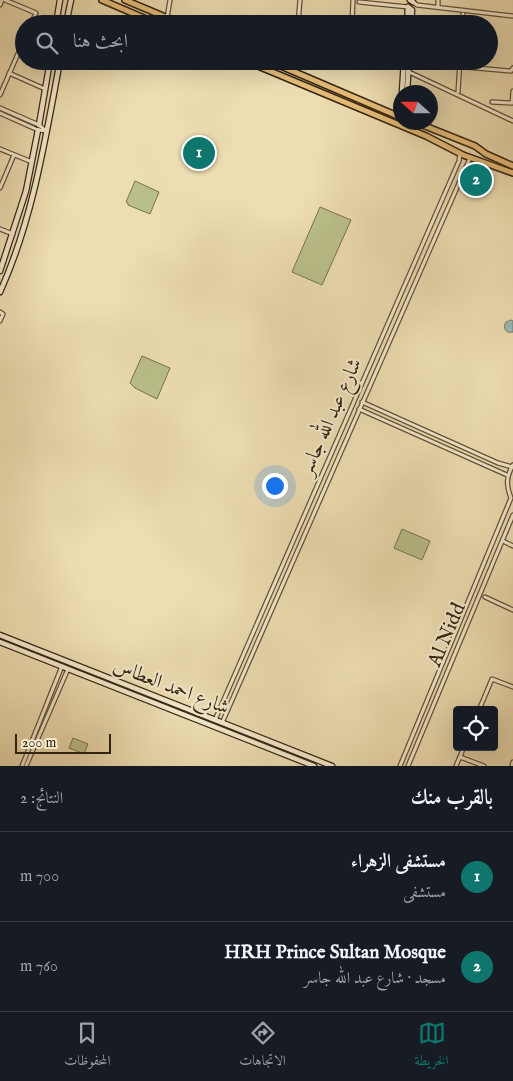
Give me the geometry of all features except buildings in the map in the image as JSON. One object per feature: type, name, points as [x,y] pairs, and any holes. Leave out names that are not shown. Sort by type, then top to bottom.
[{"type":"main road","points":[[102,0],[137,15]]},
{"type":"main road","points":[[125,0],[160,15]]},
{"type":"main road","points":[[268,70],[513,174]]},
{"type":"main road","points":[[290,70],[393,114]]},
{"type":"main road","points":[[435,130],[468,143],[486,154],[513,166]]},
{"type":"main road","points":[[460,153],[462,144],[468,143]]},
{"type":"street","points":[[0,5],[4,0],[36,13],[35,15]]},
{"type":"street","points":[[58,15],[60,0]]},
{"type":"street","points":[[68,15],[71,0]]},
{"type":"street","points":[[168,15],[170,0]]},
{"type":"street","points":[[299,15],[300,0]]},
{"type":"street","points":[[352,15],[353,0]]},
{"type":"street","points":[[438,0],[438,7]]},
{"type":"street","points":[[412,1],[417,6],[513,16]]},
{"type":"street","points":[[359,2],[408,6],[412,10],[412,15]]},
{"type":"street","points":[[408,6],[408,15]]},
{"type":"street","points":[[0,95],[15,61]]},
{"type":"street","points":[[498,70],[511,71],[513,68]]},
{"type":"street","points":[[10,270],[0,270],[26,191],[48,70]]},
{"type":"street","points":[[0,292],[10,270],[34,192],[58,70]]},
{"type":"street","points":[[402,85],[403,70]]},
{"type":"street","points":[[458,92],[460,70]]},
{"type":"street","points":[[407,85],[408,72],[513,121]]},
{"type":"street","points":[[10,73],[45,89]]},
{"type":"street","points":[[492,102],[512,103],[513,91]]},
{"type":"street","points":[[0,108],[39,128]]},
{"type":"street","points":[[0,113],[47,131]]},
{"type":"street","points":[[0,149],[32,162]]},
{"type":"street","name":"شارع عبد الله جاسر","points":[[215,720],[459,161],[460,153]]},
{"type":"street","points":[[0,188],[14,155]]},
{"type":"street","name":"شارع عبد الله جاسر","points":[[222,723],[471,157]]},
{"type":"street","points":[[0,229],[13,234]]},
{"type":"street","points":[[0,312],[3,314],[0,321]]},
{"type":"street","points":[[378,346],[385,349]]},
{"type":"street","points":[[362,402],[498,463],[512,466],[507,475],[507,486],[512,498],[400,766]]},
{"type":"street","points":[[359,409],[507,475]]},
{"type":"street","name":"Al Nidd","points":[[408,766],[513,515]]},
{"type":"street","points":[[502,541],[513,546]]},
{"type":"street","points":[[485,597],[513,610]]},
{"type":"street","points":[[258,620],[265,624]]},
{"type":"street","name":"شارع احمد العطاس","points":[[0,635],[332,766]]},
{"type":"street","name":"شارع احمد العطاس","points":[[0,642],[314,766]]},
{"type":"street","points":[[22,766],[62,666]]},
{"type":"street","points":[[26,766],[68,669]]},
{"type":"street","points":[[481,706],[492,679],[513,687]]},
{"type":"street","points":[[456,766],[462,751]]},
{"type":"street","points":[[460,757],[484,766]]},
{"type":"street","points":[[512,766],[513,762]]},
{"type":"green space","points":[[135,181],[159,192],[150,214],[128,205],[126,202]]},
{"type":"green space","points":[[320,207],[351,220],[322,285],[292,272]]},
{"type":"green space","points":[[142,356],[170,368],[157,399],[135,388],[130,383]]},
{"type":"green space","points":[[402,529],[430,541],[422,560],[394,548]]},
{"type":"green space","points":[[73,738],[88,744],[84,754],[69,748]]},
{"type":"water","points":[[511,320],[513,321],[513,332],[508,332],[505,324]]},
{"type":"place","name":"مستشفى الزهراء","points":[[199,153]]},
{"type":"place","name":"HRH Prince Sultan Mosque","points":[[476,180]]}]
